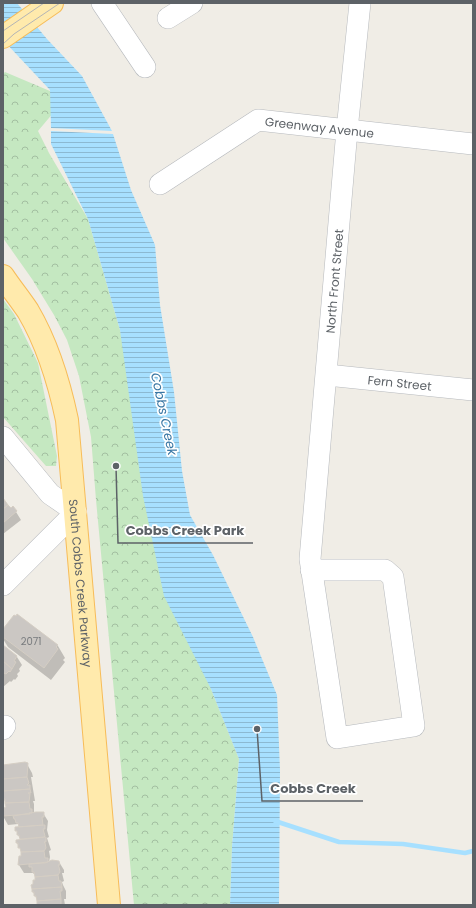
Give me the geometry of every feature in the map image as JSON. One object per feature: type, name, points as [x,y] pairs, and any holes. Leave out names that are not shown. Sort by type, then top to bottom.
[{"type":"main road","points":[[7,34],[44,8]]},
{"type":"main road","name":"South Cobbs Creek Parkway","points":[[3,276],[27,310],[40,334],[56,376],[67,420],[109,905]]},
{"type":"street","points":[[102,3],[145,67]]},
{"type":"street","points":[[168,18],[192,3]]},
{"type":"street","name":"North Front Street","points":[[311,564],[385,570],[393,577],[414,726],[337,738],[311,564],[347,130],[360,3]]},
{"type":"street","name":"Greenway Avenue","points":[[160,184],[258,120],[473,144]]},
{"type":"street","name":"Fern Street","points":[[327,375],[473,390]]},
{"type":"street","points":[[3,437],[50,494],[76,512],[3,585]]},
{"type":"green space","points":[[5,72],[57,94],[59,106],[38,131],[49,153],[88,219],[120,330],[211,689],[239,759],[232,847],[230,905],[134,905],[91,437],[79,376],[67,340],[32,279],[3,238],[3,74]]},
{"type":"green space","points":[[3,299],[14,314],[38,363],[57,456],[56,466],[46,466],[3,417]]},
{"type":"water","points":[[3,3],[17,3],[47,39],[82,76],[112,131],[51,128],[50,90],[3,40]]},
{"type":"water","points":[[51,131],[113,134],[131,190],[155,245],[160,305],[174,392],[182,471],[190,515],[213,555],[253,637],[277,695],[280,770],[279,905],[230,905],[232,847],[239,759],[211,689],[164,596],[143,496],[120,330],[88,219],[51,144]]},
{"type":"building","points":[[3,498],[8,505],[3,509]]},
{"type":"building","points":[[8,505],[11,508],[13,506],[17,511],[3,523],[3,509]]},
{"type":"building","points":[[17,614],[58,645],[56,647],[58,649],[44,668],[3,637],[3,629],[14,615],[16,616]]},
{"type":"building","points":[[3,645],[17,656],[14,661],[16,662],[12,669],[3,661]]},
{"type":"building","points":[[3,661],[12,669],[10,672],[9,671],[6,674],[4,673],[3,675]]},
{"type":"building","points":[[25,762],[28,763],[27,777],[3,779],[3,765]]},
{"type":"building","points":[[27,777],[29,783],[27,785],[30,785],[30,789],[3,791],[3,779]]},
{"type":"building","points":[[30,789],[31,793],[28,793],[30,794],[29,802],[5,803],[5,799],[3,799],[3,791]]},
{"type":"building","points":[[29,802],[32,813],[3,816],[4,808],[6,807],[5,803]]},
{"type":"building","points":[[44,812],[44,817],[42,817],[43,825],[19,827],[13,816]]},
{"type":"building","points":[[45,825],[45,829],[43,829],[44,837],[20,839],[19,835],[17,835],[17,831],[15,831],[15,827]]},
{"type":"building","points":[[46,837],[46,842],[44,842],[46,848],[44,851],[21,852],[20,848],[18,848],[18,843],[16,843],[16,840]]},
{"type":"building","points":[[44,851],[45,858],[48,858],[48,862],[18,865],[21,852]]},
{"type":"building","points":[[52,860],[59,861],[60,865],[58,865],[60,872],[58,875],[35,877],[34,872],[32,872],[32,867],[29,867],[29,864],[45,863]]},
{"type":"building","points":[[58,875],[62,887],[32,889],[31,885],[33,884],[33,880],[35,880],[35,877]]},
{"type":"building","points":[[62,887],[62,891],[60,891],[61,899],[37,901],[36,896],[34,896],[34,892],[32,892],[32,889]]},
{"type":"building","points":[[61,899],[61,905],[37,905],[37,901]]},
{"type":"waterway","points":[[275,821],[339,842],[403,844],[465,853],[473,851]]},
{"type":"tram line","points":[[3,31],[44,3]]},
{"type":"tram line","points":[[3,44],[14,34],[60,3]]},
{"type":"place","name":"Cobbs Creek Park","points":[[116,466]]},
{"type":"place","name":"Cobbs Creek","points":[[257,729]]}]
